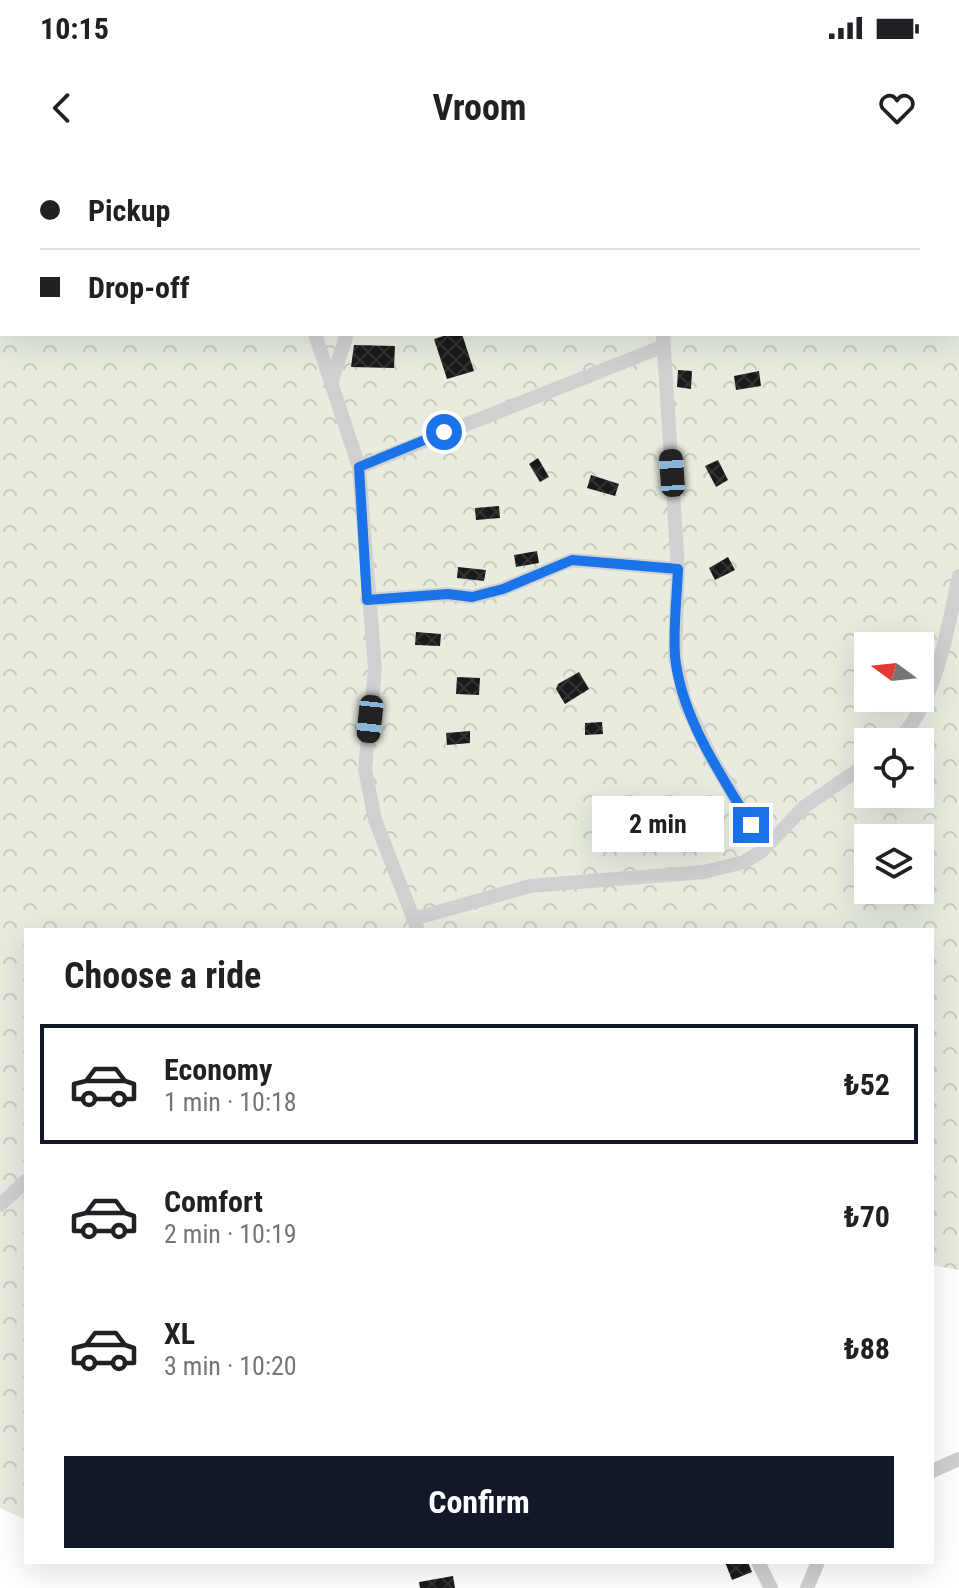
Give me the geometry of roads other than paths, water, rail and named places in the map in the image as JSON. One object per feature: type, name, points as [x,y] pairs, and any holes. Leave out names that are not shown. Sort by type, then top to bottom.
[{"type":"street","points":[[316,336],[359,467],[367,600],[375,669],[365,769],[375,820],[415,924],[530,886],[704,872],[744,862],[762,851],[804,807],[854,773]]},
{"type":"street","points":[[331,383],[346,336]]},
{"type":"street","points":[[359,467],[663,340],[678,569],[675,656],[685,702],[710,755],[751,825],[770,842]]},
{"type":"street","points":[[367,600],[448,594],[472,597],[503,589],[572,560],[678,569]]},
{"type":"street","points":[[908,728],[920,713],[941,652],[959,576]]},
{"type":"street","points":[[0,1205],[24,1183]]},
{"type":"street","points":[[934,1470],[959,1459]]},
{"type":"street","points":[[759,1564],[771,1588]]},
{"type":"street","points":[[807,1588],[817,1564]]}]
